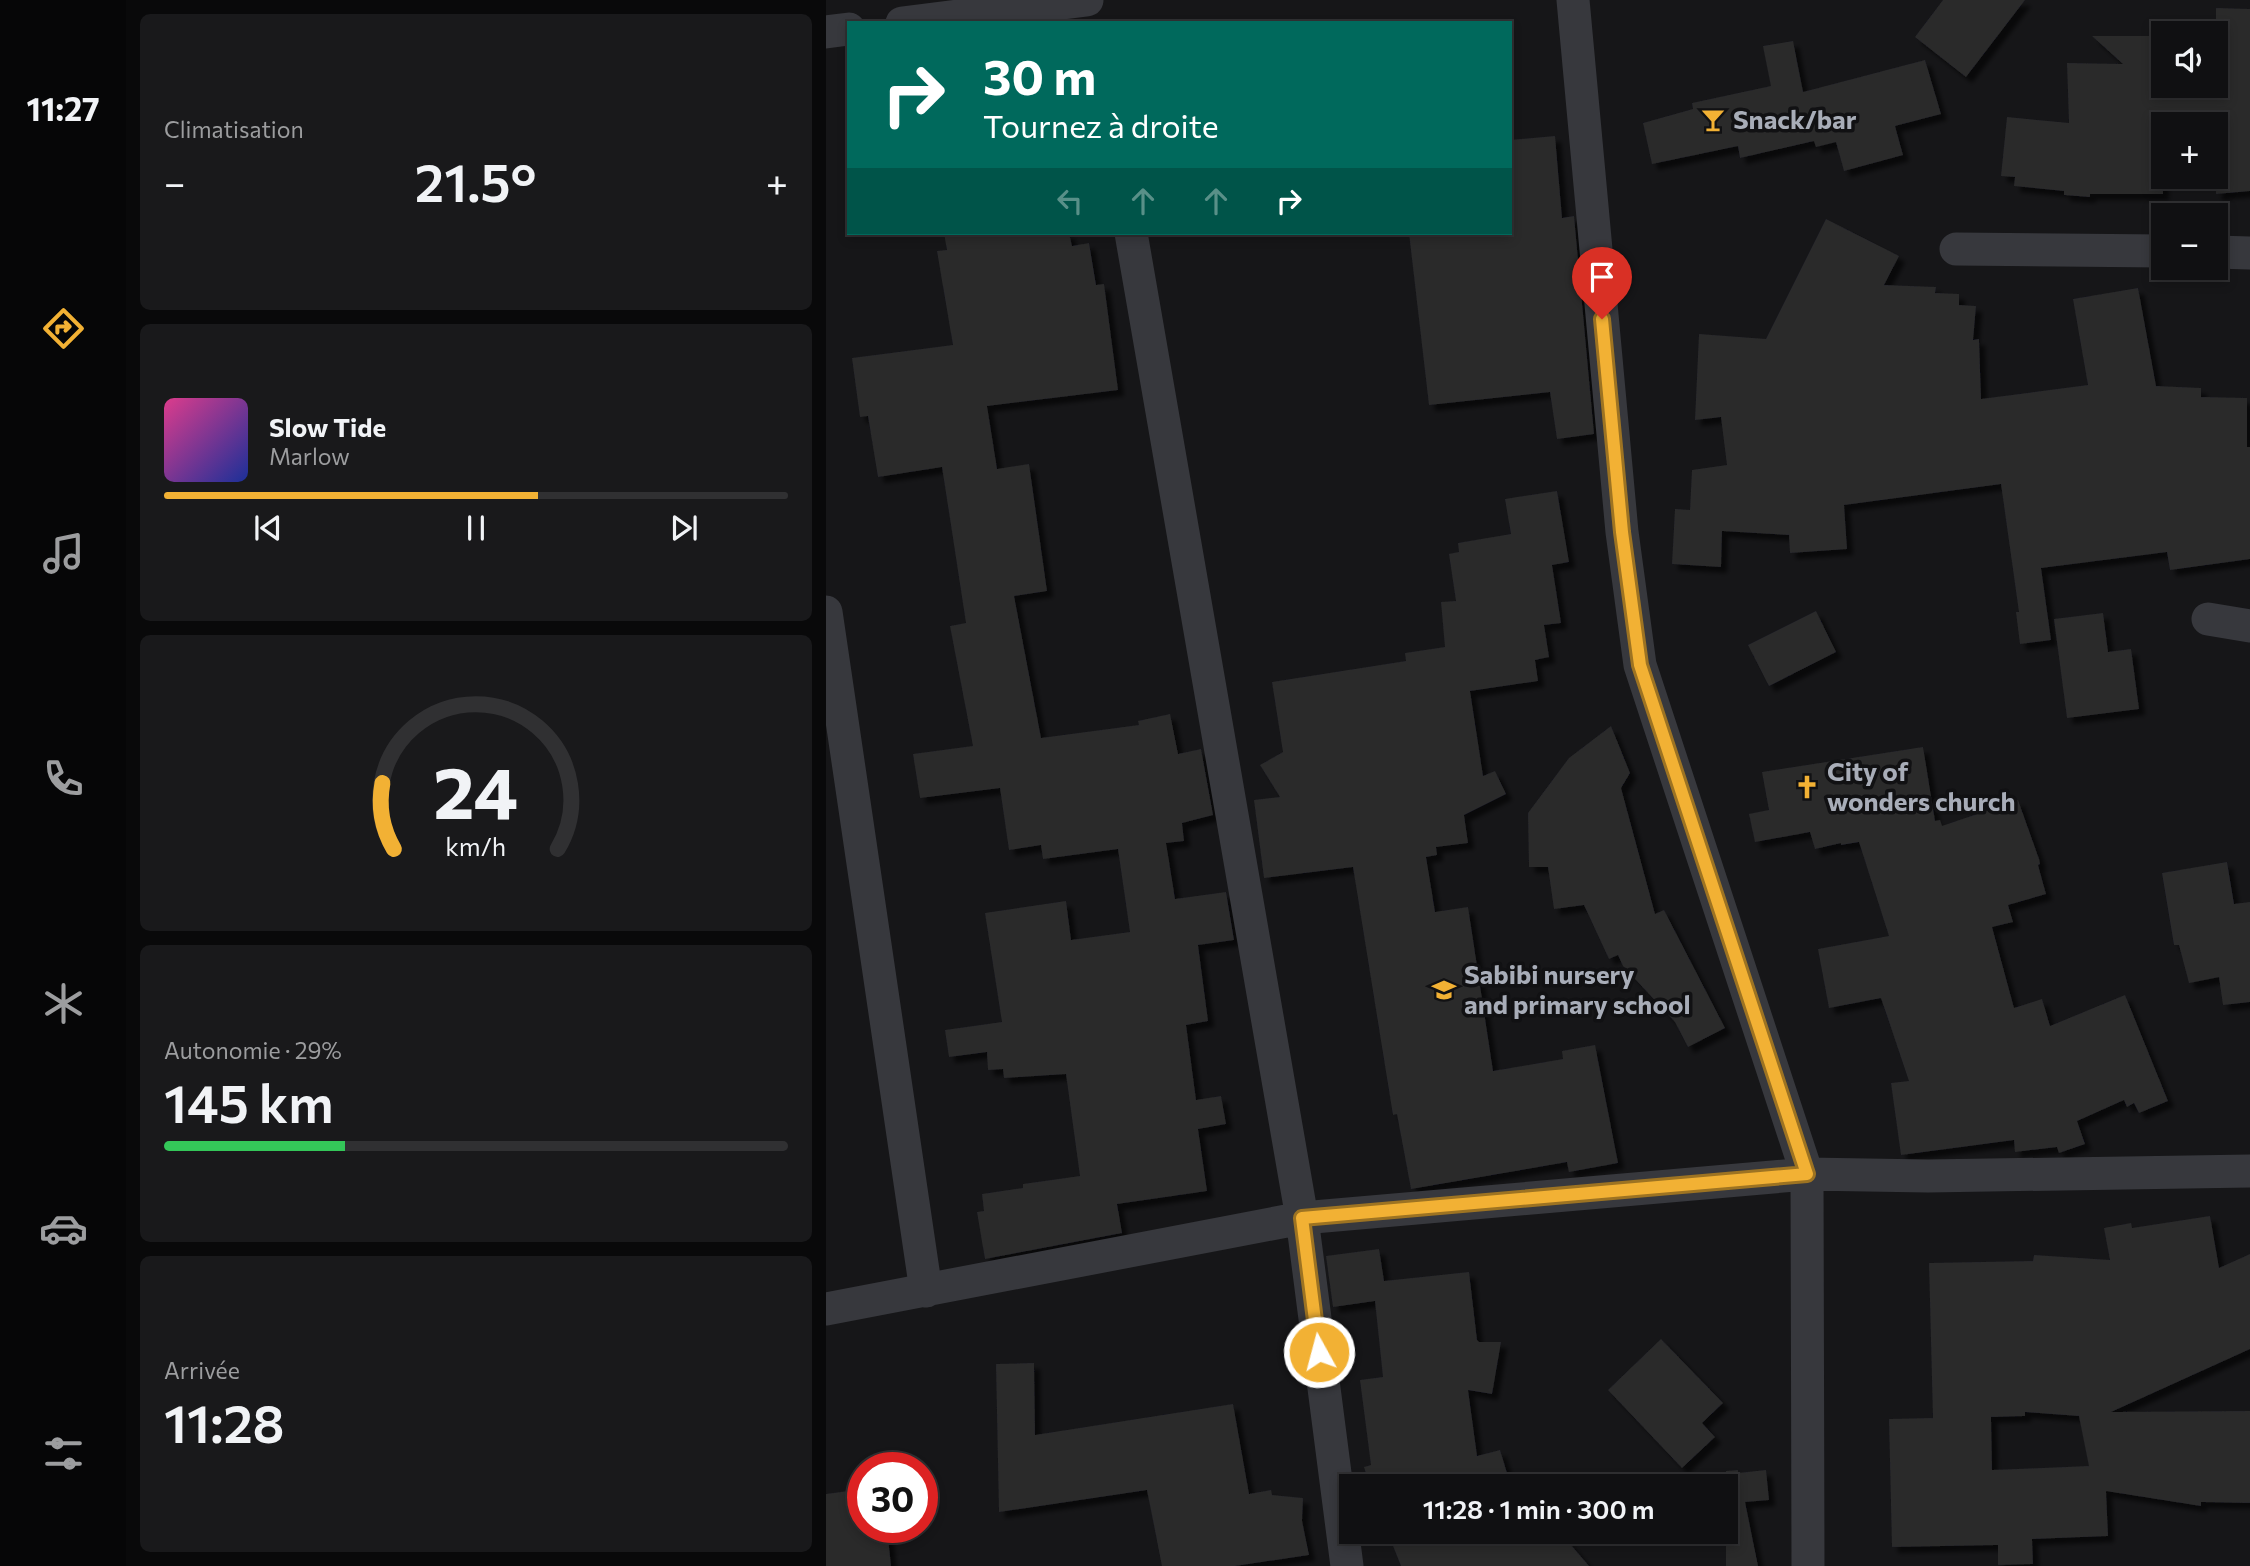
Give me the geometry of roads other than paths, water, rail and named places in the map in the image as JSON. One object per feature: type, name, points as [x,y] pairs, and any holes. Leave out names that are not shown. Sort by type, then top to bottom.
[{"type":"street","points":[[918,21],[1089,0],[1094,21]]},
{"type":"street","points":[[1573,0],[1622,532],[1640,665],[1807,1174],[1808,1566]]},
{"type":"street","points":[[826,32],[847,29]]},
{"type":"street","points":[[1131,235],[1302,1218],[1347,1566]]},
{"type":"street","points":[[1956,249],[2151,251]]},
{"type":"street","points":[[2228,252],[2250,253]]},
{"type":"street","points":[[826,612],[926,1291]]},
{"type":"street","points":[[2208,619],[2250,626]]},
{"type":"street","points":[[826,1310],[1302,1218],[1807,1174],[1928,1176],[2250,1171]]},
{"type":"place","name":"Snack/bar","points":[[1713,120]]},
{"type":"place","name":"City of wonders church","points":[[1807,787]]},
{"type":"place","name":"Sabibi nursery and primary school","points":[[1444,990]]}]
